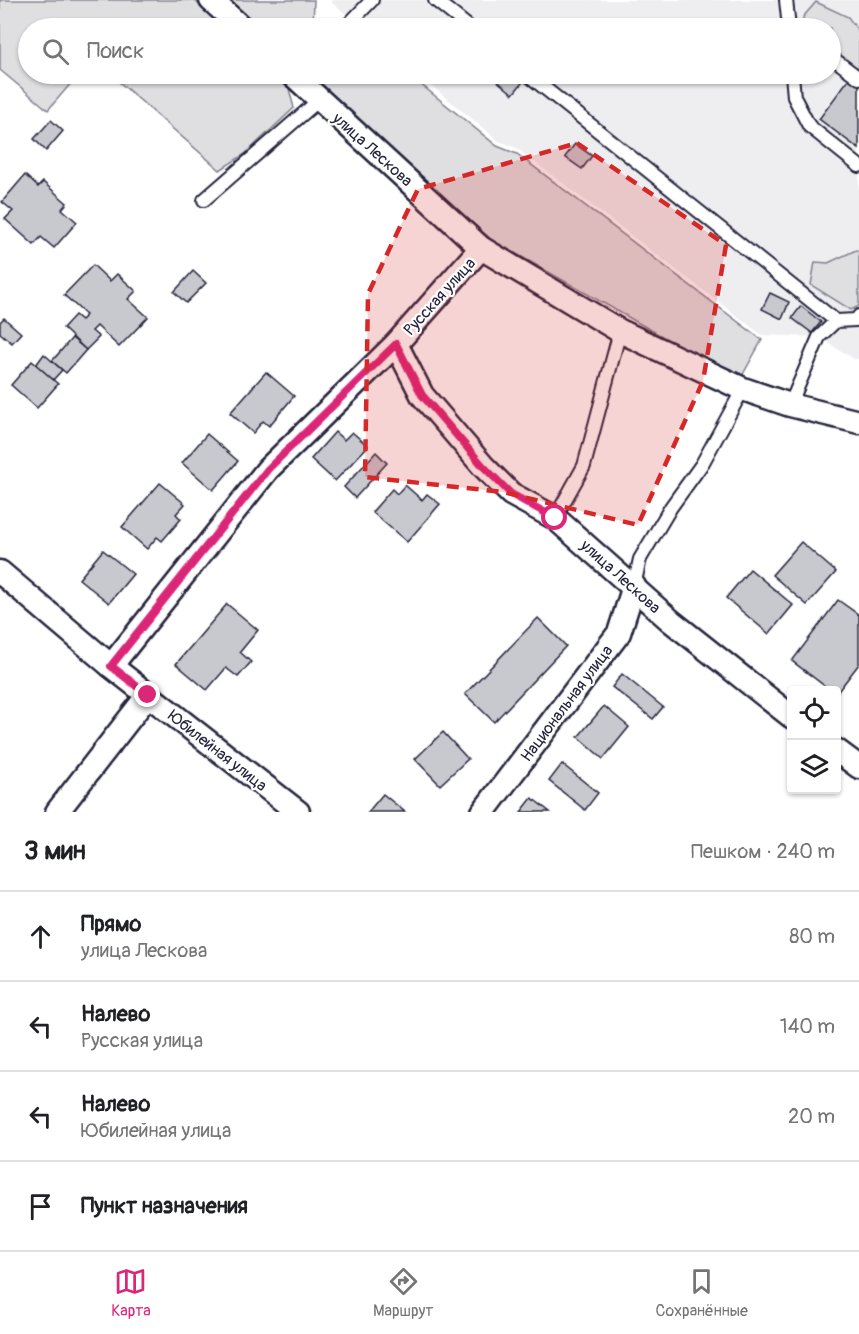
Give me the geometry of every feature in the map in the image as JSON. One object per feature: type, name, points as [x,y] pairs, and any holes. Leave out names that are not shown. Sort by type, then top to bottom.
[{"type":"street","points":[[211,0],[231,18]]},
{"type":"street","name":"улица Лескова","points":[[304,84],[481,248],[620,331],[743,389],[790,405],[859,422]]},
{"type":"street","name":"Русская улица","points":[[111,666],[268,469],[396,344],[481,248]]},
{"type":"street","name":"улица Лескова","points":[[396,344],[422,395],[483,466],[511,494],[555,518],[684,632],[787,713]]},
{"type":"street","name":"Юбилейная улица","points":[[0,572],[111,666],[298,812]]},
{"type":"street","name":"Национальная улица","points":[[483,812],[620,633],[634,586]]},
{"type":"street","points":[[57,812],[148,695]]},
{"type":"street","points":[[841,753],[859,766]]},
{"type":"lane","points":[[355,18],[372,0]]},
{"type":"lane","points":[[435,0],[458,18]]},
{"type":"lane","points":[[786,0],[789,18]]},
{"type":"lane","points":[[841,64],[859,78]]},
{"type":"lane","points":[[539,84],[836,321]]},
{"type":"lane","points":[[793,84],[794,97],[808,126],[859,166]]},
{"type":"lane","points":[[204,200],[319,100]]},
{"type":"lane","points":[[790,405],[819,337],[836,321],[856,320],[859,316]]},
{"type":"lane","points":[[555,518],[584,466],[620,331]]},
{"type":"lane","points":[[634,586],[640,559],[671,507],[702,464],[743,389]]},
{"type":"highlighted area","points":[[577,143],[726,245],[703,381],[638,525],[503,492],[365,477],[368,294],[418,189]]},
{"type":"shaded area","points":[[0,0],[194,0],[213,18],[18,18],[18,84],[70,84],[48,110],[0,70]]},
{"type":"shaded area","points":[[223,0],[314,0],[313,18],[244,18]]},
{"type":"shaded area","points":[[332,0],[859,0],[859,359],[854,359],[819,337],[762,335],[515,147],[499,141],[429,84],[841,84],[841,18],[351,18],[332,3]]},
{"type":"shaded area","points":[[816,2],[848,17],[859,32],[859,71],[841,58],[841,18],[803,17]]},
{"type":"shaded area","points":[[121,84],[283,84],[289,89],[294,108],[245,154],[220,170]]},
{"type":"shaded area","points":[[319,84],[420,84],[497,146],[517,154],[762,340],[742,376],[681,347],[492,240],[328,99]]},
{"type":"shaded area","points":[[856,250],[859,251],[859,306],[851,310],[811,285],[815,262],[828,263]]},
{"type":"building","points":[[851,76],[859,83],[859,149],[819,119]]},
{"type":"building","points":[[501,84],[521,84],[513,94]]},
{"type":"building","points":[[51,120],[63,131],[46,151],[34,139]]},
{"type":"building","points":[[575,144],[592,156],[582,169],[565,157]]},
{"type":"building","points":[[25,175],[38,187],[43,182],[67,203],[62,209],[77,222],[54,248],[41,237],[34,245],[5,219],[13,211],[2,202]]},
{"type":"building","points":[[93,265],[110,281],[117,274],[136,291],[128,299],[148,317],[119,347],[97,326],[92,331],[99,337],[86,350],[63,328],[75,315],[81,320],[86,315],[64,295]]},
{"type":"building","points":[[193,271],[206,283],[186,303],[174,292]]},
{"type":"building","points":[[770,293],[789,302],[782,319],[762,309]]},
{"type":"building","points":[[801,306],[821,322],[812,333],[792,318]]},
{"type":"building","points":[[4,318],[21,333],[12,343],[0,333],[0,322]]},
{"type":"building","points":[[72,338],[86,350],[66,373],[52,361]]},
{"type":"building","points":[[44,354],[62,370],[53,380],[36,365]]},
{"type":"building","points":[[32,361],[58,384],[37,408],[11,385]]},
{"type":"building","points":[[266,372],[294,396],[269,426],[263,421],[253,433],[230,413]]},
{"type":"building","points":[[335,432],[344,440],[352,432],[368,446],[335,481],[311,459]]},
{"type":"building","points":[[207,434],[238,461],[213,490],[182,463]]},
{"type":"building","points":[[376,452],[387,463],[355,498],[344,487]]},
{"type":"building","points":[[160,483],[185,504],[176,514],[181,519],[162,541],[157,537],[147,549],[122,527]]},
{"type":"building","points":[[405,485],[422,500],[427,494],[440,504],[407,542],[372,512],[392,489],[397,494]]},
{"type":"building","points":[[801,542],[836,572],[807,605],[772,575]]},
{"type":"building","points":[[103,550],[133,574],[109,603],[79,579]]},
{"type":"building","points":[[750,569],[793,605],[769,634],[726,598]]},
{"type":"building","points":[[838,600],[859,615],[859,664],[841,687],[825,686],[792,661]]},
{"type":"building","points":[[227,604],[258,630],[240,652],[251,662],[238,677],[226,668],[207,690],[176,664]]},
{"type":"building","points":[[538,618],[566,646],[494,722],[465,694]]},
{"type":"building","points":[[622,674],[663,707],[653,719],[612,687]]},
{"type":"building","points":[[604,706],[629,727],[603,759],[578,737]]},
{"type":"building","points":[[443,732],[468,759],[440,785],[415,759]]},
{"type":"building","points":[[562,764],[598,793],[585,810],[549,781]]},
{"type":"building","points":[[383,794],[405,812],[368,812]]},
{"type":"building","points":[[532,798],[550,812],[521,812]]},
{"type":"route","points":[[148,695],[111,666],[268,469],[396,344],[422,395],[483,466],[511,494],[555,518]]}]
